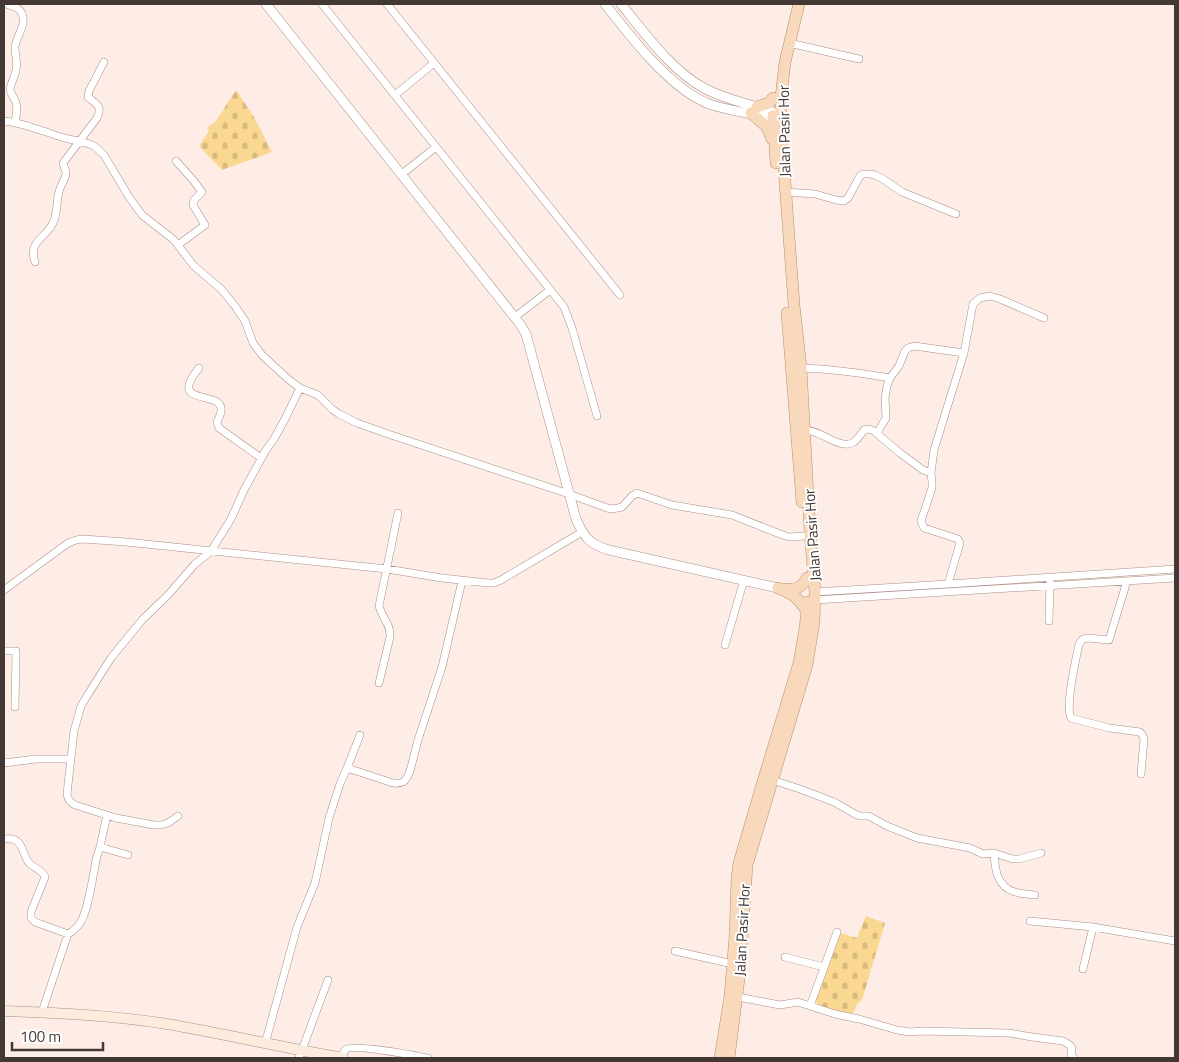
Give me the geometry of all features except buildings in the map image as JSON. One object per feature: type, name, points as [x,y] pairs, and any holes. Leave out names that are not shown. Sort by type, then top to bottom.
[{"type":"main road","name":"Jalan Pasir Hor","points":[[720,1058],[730,996],[739,863],[799,663],[807,612],[807,578],[773,115],[773,98],[782,42],[792,4]]},
{"type":"main road","name":"Jalan Pasir Hor","points":[[729,1058],[738,997],[746,865],[807,665],[813,636],[815,596],[801,368],[794,305],[780,97],[789,43],[799,4]]},
{"type":"main road","points":[[773,98],[769,103],[754,110],[774,140]]},
{"type":"main road","points":[[778,588],[797,588],[807,578]]},
{"type":"main road","points":[[778,588],[794,596],[803,604],[807,612]]},
{"type":"main road","points":[[4,1011],[108,1017],[167,1024],[265,1044],[301,1055],[343,1058]]},
{"type":"street","points":[[6,4],[19,10],[23,19],[23,25],[15,47],[16,73],[10,89],[17,108],[15,122]]},
{"type":"street","points":[[266,4],[515,317],[526,334],[576,519],[587,539],[594,545],[609,550],[778,588]]},
{"type":"street","points":[[322,4],[564,307],[572,328],[597,416]]},
{"type":"street","points":[[387,4],[620,295]]},
{"type":"street","points":[[605,4],[650,58],[684,90],[709,104],[754,110],[773,115]]},
{"type":"street","points":[[621,4],[681,72],[703,88],[754,110]]},
{"type":"street","points":[[789,43],[859,59]]},
{"type":"street","points":[[35,262],[33,255],[34,247],[52,226],[56,215],[58,194],[66,176],[63,163],[100,112],[99,107],[88,95],[104,62]]},
{"type":"street","points":[[395,95],[434,63]]},
{"type":"street","points":[[4,121],[15,122],[62,138],[80,141],[99,150],[142,215],[178,245],[194,266],[221,289],[235,306],[245,321],[256,348],[300,388],[318,395],[332,409],[357,423],[610,509],[622,507],[637,493],[672,505],[732,516],[789,537],[804,536]]},
{"type":"street","points":[[402,174],[436,147]]},
{"type":"street","points":[[176,161],[202,192],[194,200],[193,204],[205,225],[178,245]]},
{"type":"street","points":[[786,192],[815,194],[836,200],[844,200],[848,198],[860,176],[870,174],[883,179],[908,195],[956,214]]},
{"type":"street","points":[[515,317],[550,290]]},
{"type":"street","points":[[948,584],[960,543],[958,539],[924,528],[921,521],[932,488],[931,473],[934,450],[964,353],[973,304],[980,298],[990,296],[1044,318]]},
{"type":"street","points":[[877,433],[886,418],[885,398],[887,386],[905,351],[914,346],[964,353]]},
{"type":"street","points":[[199,368],[188,385],[191,393],[219,404],[221,412],[217,422],[219,428],[261,458]]},
{"type":"street","points":[[801,368],[818,368],[890,378]]},
{"type":"street","points":[[178,816],[168,823],[154,825],[107,815],[75,805],[68,799],[70,759],[74,731],[81,706],[102,670],[142,620],[168,595],[195,564],[211,551],[231,519],[261,458],[283,424],[300,388]]},
{"type":"street","points":[[804,430],[813,430],[841,444],[847,444],[853,443],[864,430],[869,429],[877,433],[923,470],[931,473]]},
{"type":"street","points":[[379,683],[390,637],[390,629],[381,614],[379,606],[398,513]]},
{"type":"street","points":[[4,590],[68,543],[83,539],[387,569],[488,584],[494,583],[582,532]]},
{"type":"street","points":[[815,596],[948,584],[1175,569]]},
{"type":"street","points":[[1050,577],[1050,621]]},
{"type":"street","points":[[815,596],[1050,586],[1175,578]]},
{"type":"street","points":[[725,645],[744,580]]},
{"type":"street","points":[[348,768],[393,783],[400,784],[408,777],[442,667],[462,581]]},
{"type":"street","points":[[1127,581],[1109,640],[1088,638],[1083,639],[1079,644],[1072,680],[1069,712],[1071,718],[1109,728],[1140,732],[1144,738],[1141,774]]},
{"type":"street","points":[[4,651],[16,651],[15,707]]},
{"type":"street","points":[[265,1044],[297,927],[315,882],[329,818],[340,784],[360,735]]},
{"type":"street","points":[[4,763],[36,759],[70,759]]},
{"type":"street","points":[[772,780],[834,802],[854,814],[869,816],[887,826],[918,838],[970,848],[983,854],[994,854],[1019,859],[1041,853]]},
{"type":"street","points":[[42,1012],[68,934],[81,923],[85,912],[107,815]]},
{"type":"street","points":[[4,839],[14,840],[19,844],[23,848],[30,864],[43,872],[45,877],[31,912],[31,918],[36,922],[68,934]]},
{"type":"street","points":[[100,847],[128,854]]},
{"type":"street","points":[[994,854],[997,876],[1004,885],[1014,892],[1035,894]]},
{"type":"street","points":[[1030,922],[1094,927],[1175,941]]},
{"type":"street","points":[[1083,969],[1094,927]]},
{"type":"street","points":[[810,1006],[837,932]]},
{"type":"street","points":[[675,951],[733,964]]},
{"type":"street","points":[[785,957],[824,967]]},
{"type":"street","points":[[301,1055],[328,980]]},
{"type":"street","points":[[738,997],[780,1005],[798,1002],[835,1014],[910,1032],[1009,1033],[1063,1041],[1072,1048],[1071,1055],[1074,1058]]},
{"type":"street","points":[[343,1058],[346,1049],[357,1048],[405,1053],[428,1058]]},
{"type":"green space","points":[[236,90],[254,117],[272,152],[222,170],[199,146],[209,131],[207,128],[216,121]]},
{"type":"green space","points":[[866,916],[885,923],[862,1000],[851,1014],[823,1007],[814,1001],[840,933],[857,938]]}]
